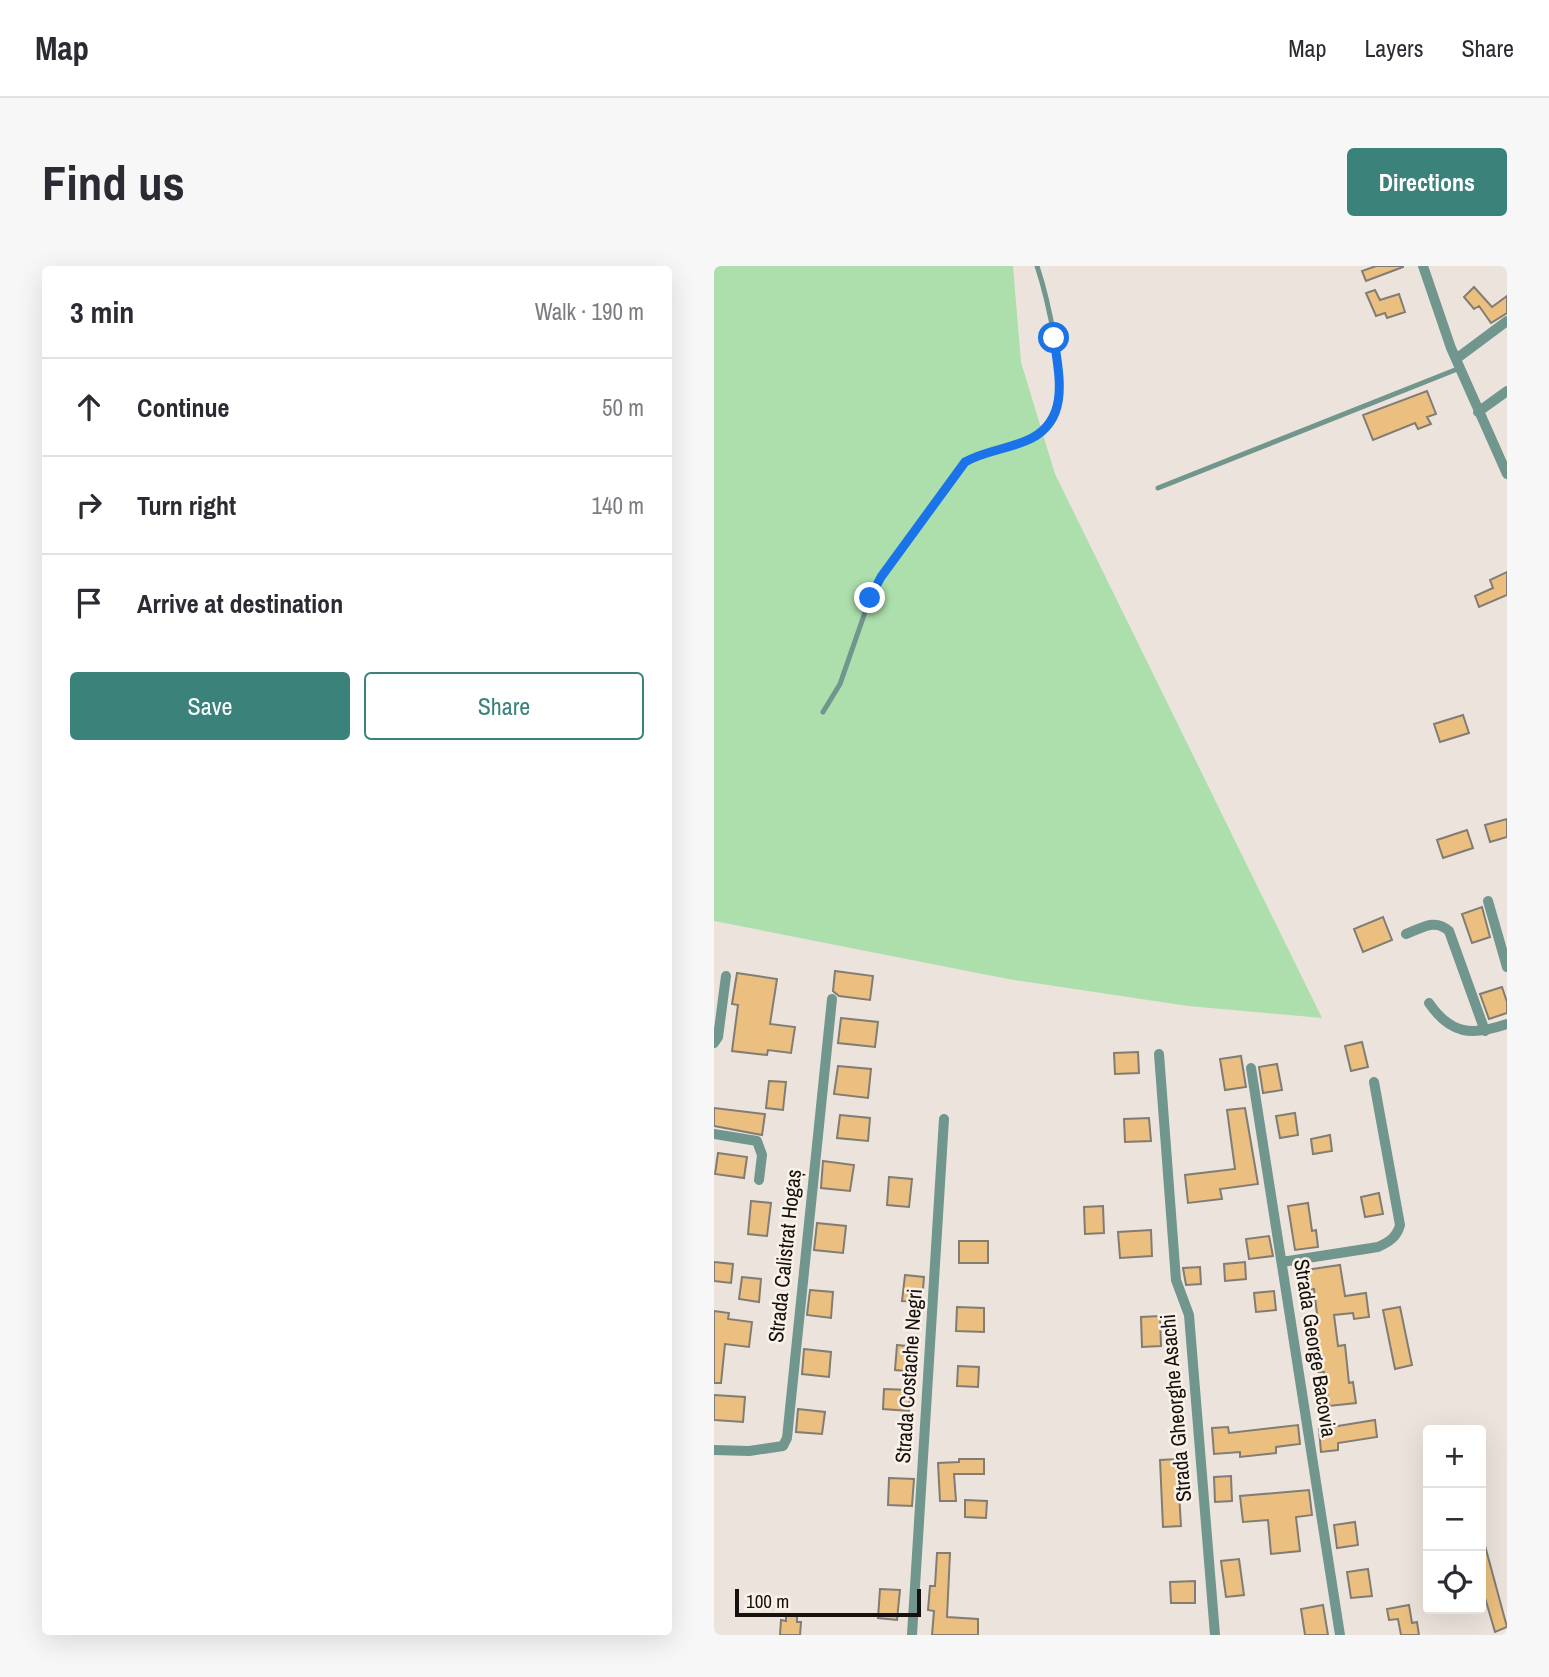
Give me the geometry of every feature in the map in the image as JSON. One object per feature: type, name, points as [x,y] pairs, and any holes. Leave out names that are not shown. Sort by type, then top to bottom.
[{"type":"street","points":[[1423,266],[1458,364],[1507,474]]},
{"type":"street","points":[[1458,364],[1507,321]]},
{"type":"street","points":[[1478,412],[1507,391]]},
{"type":"street","points":[[1488,901],[1507,967]]},
{"type":"street","points":[[1406,934],[1435,923],[1442,924],[1449,931],[1485,1031]]},
{"type":"street","points":[[714,1043],[718,1037],[726,976]]},
{"type":"street","name":"Strada Calistrat Hogaș","points":[[714,1450],[769,1450],[783,1446],[787,1438],[832,999]]},
{"type":"street","points":[[1429,1003],[1451,1027],[1485,1031],[1507,1024]]},
{"type":"street","name":"Strada Gheorghe Asachi","points":[[1159,1054],[1175,1280],[1189,1315],[1215,1635]]},
{"type":"street","name":"Strada George Bacovia","points":[[1251,1068],[1340,1635]]},
{"type":"street","points":[[1282,1262],[1378,1247],[1398,1233],[1400,1225],[1374,1082]]},
{"type":"street","name":"Strada Costache Negri","points":[[912,1635],[944,1119]]},
{"type":"street","points":[[714,1134],[757,1141],[762,1155],[759,1180]]},
{"type":"lane","points":[[823,712],[840,684],[870,598],[881,577],[965,462],[978,455],[1032,438],[1048,426],[1056,412],[1060,395],[1054,338],[1045,290],[1037,266]]},
{"type":"lane","points":[[1158,488],[1458,364]]},
{"type":"green space","points":[[714,266],[1013,266],[1021,362],[1055,474],[1322,1018],[1188,1006],[1008,979],[714,921]]},
{"type":"building","points":[[1376,266],[1403,267],[1366,281],[1362,271]]},
{"type":"building","points":[[1474,287],[1492,307],[1507,296],[1507,313],[1491,323],[1479,306],[1474,309],[1464,297]]},
{"type":"building","points":[[1375,290],[1380,300],[1399,294],[1405,312],[1387,318],[1385,313],[1376,316],[1366,293]]},
{"type":"building","points":[[1427,391],[1436,414],[1427,417],[1431,424],[1418,429],[1415,423],[1373,440],[1363,415]]},
{"type":"building","points":[[1507,572],[1507,595],[1479,607],[1475,596],[1493,588],[1490,580]]},
{"type":"building","points":[[1463,715],[1469,733],[1440,742],[1434,724]]},
{"type":"building","points":[[1507,819],[1507,837],[1490,842],[1485,825]]},
{"type":"building","points":[[1467,830],[1473,848],[1443,858],[1437,840]]},
{"type":"building","points":[[1482,907],[1490,937],[1472,943],[1462,914]]},
{"type":"building","points":[[1383,917],[1392,940],[1363,952],[1354,929]]},
{"type":"building","points":[[835,971],[873,976],[870,1000],[839,996],[833,991]]},
{"type":"building","points":[[737,973],[777,979],[770,1024],[795,1027],[791,1053],[768,1050],[767,1055],[732,1051],[738,1005],[732,1004]]},
{"type":"building","points":[[1502,987],[1507,1013],[1489,1019],[1480,994]]},
{"type":"building","points":[[841,1018],[878,1022],[875,1047],[838,1043]]},
{"type":"building","points":[[1362,1042],[1368,1067],[1351,1071],[1345,1046]]},
{"type":"building","points":[[1138,1052],[1139,1073],[1115,1074],[1114,1053]]},
{"type":"building","points":[[1241,1056],[1246,1087],[1225,1090],[1220,1059]]},
{"type":"building","points":[[1277,1064],[1282,1090],[1263,1093],[1259,1067]]},
{"type":"building","points":[[838,1066],[871,1069],[868,1098],[834,1094]]},
{"type":"building","points":[[769,1081],[786,1082],[783,1110],[766,1108]]},
{"type":"building","points":[[714,1108],[765,1114],[762,1135],[714,1126]]},
{"type":"building","points":[[1245,1108],[1258,1184],[1220,1189],[1222,1199],[1188,1203],[1185,1175],[1235,1169],[1227,1110]]},
{"type":"building","points":[[1295,1113],[1298,1135],[1280,1138],[1276,1116]]},
{"type":"building","points":[[840,1115],[870,1118],[868,1141],[837,1138]]},
{"type":"building","points":[[1149,1118],[1151,1141],[1125,1142],[1124,1119]]},
{"type":"building","points":[[1330,1135],[1332,1151],[1313,1154],[1311,1139]]},
{"type":"building","points":[[718,1153],[747,1157],[744,1178],[715,1174]]},
{"type":"building","points":[[823,1161],[854,1165],[850,1191],[821,1188]]},
{"type":"building","points":[[889,1177],[912,1179],[909,1207],[887,1205]]},
{"type":"building","points":[[1379,1193],[1383,1214],[1365,1217],[1361,1197]]},
{"type":"building","points":[[751,1201],[771,1203],[767,1236],[748,1234]]},
{"type":"building","points":[[1308,1203],[1312,1231],[1316,1230],[1318,1247],[1295,1250],[1288,1206]]},
{"type":"building","points":[[1103,1206],[1104,1233],[1085,1234],[1084,1207]]},
{"type":"building","points":[[817,1223],[846,1226],[843,1253],[814,1250]]},
{"type":"building","points":[[1151,1230],[1152,1256],[1120,1258],[1118,1232]]},
{"type":"building","points":[[1269,1236],[1273,1256],[1249,1259],[1246,1239]]},
{"type":"building","points":[[959,1241],[988,1241],[988,1263],[959,1263]]},
{"type":"building","points":[[714,1262],[733,1264],[731,1283],[714,1281]]},
{"type":"building","points":[[1245,1262],[1246,1279],[1225,1281],[1224,1264]]},
{"type":"building","points":[[1340,1265],[1345,1296],[1366,1293],[1369,1317],[1354,1319],[1353,1313],[1334,1315],[1338,1346],[1345,1345],[1349,1383],[1353,1382],[1356,1403],[1329,1406],[1324,1372],[1318,1372],[1314,1344],[1312,1323],[1318,1323],[1314,1289],[1308,1290],[1305,1270]]},
{"type":"building","points":[[1200,1267],[1201,1284],[1186,1285],[1183,1268]]},
{"type":"building","points":[[905,1275],[924,1277],[922,1302],[902,1301]]},
{"type":"building","points":[[742,1277],[761,1279],[759,1302],[739,1299]]},
{"type":"building","points":[[810,1290],[833,1292],[831,1318],[807,1315]]},
{"type":"building","points":[[1274,1291],[1276,1310],[1256,1312],[1254,1293]]},
{"type":"building","points":[[957,1307],[984,1308],[984,1332],[956,1331]]},
{"type":"building","points":[[1400,1307],[1412,1365],[1395,1369],[1383,1310]]},
{"type":"building","points":[[714,1311],[729,1313],[728,1319],[752,1322],[749,1347],[725,1344],[721,1383],[714,1383]]},
{"type":"building","points":[[1160,1316],[1161,1346],[1142,1347],[1141,1317]]},
{"type":"building","points":[[897,1345],[917,1347],[916,1372],[895,1370]]},
{"type":"building","points":[[804,1349],[831,1352],[829,1377],[802,1374]]},
{"type":"building","points":[[958,1366],[979,1367],[978,1387],[957,1386]]},
{"type":"building","points":[[884,1389],[910,1390],[909,1411],[883,1409]]},
{"type":"building","points":[[714,1395],[745,1397],[743,1422],[714,1420]]},
{"type":"building","points":[[798,1409],[825,1412],[822,1434],[796,1432]]},
{"type":"building","points":[[1375,1420],[1377,1437],[1338,1443],[1338,1450],[1321,1452],[1319,1429]]},
{"type":"building","points":[[1298,1425],[1300,1444],[1276,1447],[1276,1453],[1240,1457],[1240,1452],[1214,1454],[1212,1428],[1228,1427],[1229,1433]]},
{"type":"building","points":[[959,1459],[984,1459],[984,1474],[954,1474],[956,1501],[940,1501],[938,1463],[959,1462]]},
{"type":"building","points":[[1177,1459],[1181,1526],[1163,1527],[1160,1460]]},
{"type":"building","points":[[1231,1476],[1232,1501],[1215,1502],[1214,1477]]},
{"type":"building","points":[[889,1478],[914,1479],[912,1506],[888,1505]]},
{"type":"building","points":[[1309,1490],[1312,1515],[1296,1517],[1300,1551],[1271,1554],[1268,1520],[1243,1522],[1240,1496]]},
{"type":"building","points":[[965,1500],[987,1501],[986,1518],[965,1517]]},
{"type":"building","points":[[1355,1522],[1358,1545],[1337,1548],[1334,1525]]},
{"type":"building","points":[[1486,1549],[1507,1627],[1495,1632],[1486,1601]]},
{"type":"building","points":[[937,1553],[950,1553],[947,1617],[978,1619],[978,1635],[932,1635],[934,1611],[928,1610],[930,1586],[935,1586]]},
{"type":"building","points":[[1239,1559],[1244,1595],[1226,1597],[1221,1561]]},
{"type":"building","points":[[1368,1569],[1372,1596],[1351,1598],[1347,1572]]},
{"type":"building","points":[[1195,1581],[1195,1603],[1171,1603],[1170,1582]]},
{"type":"building","points":[[880,1589],[900,1590],[897,1620],[878,1618]]},
{"type":"building","points":[[1323,1605],[1328,1635],[1305,1635],[1301,1609]]},
{"type":"building","points":[[1409,1605],[1412,1623],[1417,1622],[1419,1635],[1401,1635],[1398,1619],[1389,1620],[1387,1609]]},
{"type":"building","points":[[786,1615],[797,1616],[797,1622],[801,1622],[800,1635],[780,1635],[781,1620],[786,1621]]},
{"type":"route","points":[[870,598],[881,577],[965,462],[978,455],[1032,438],[1048,426],[1056,412],[1060,395],[1054,338]]}]
